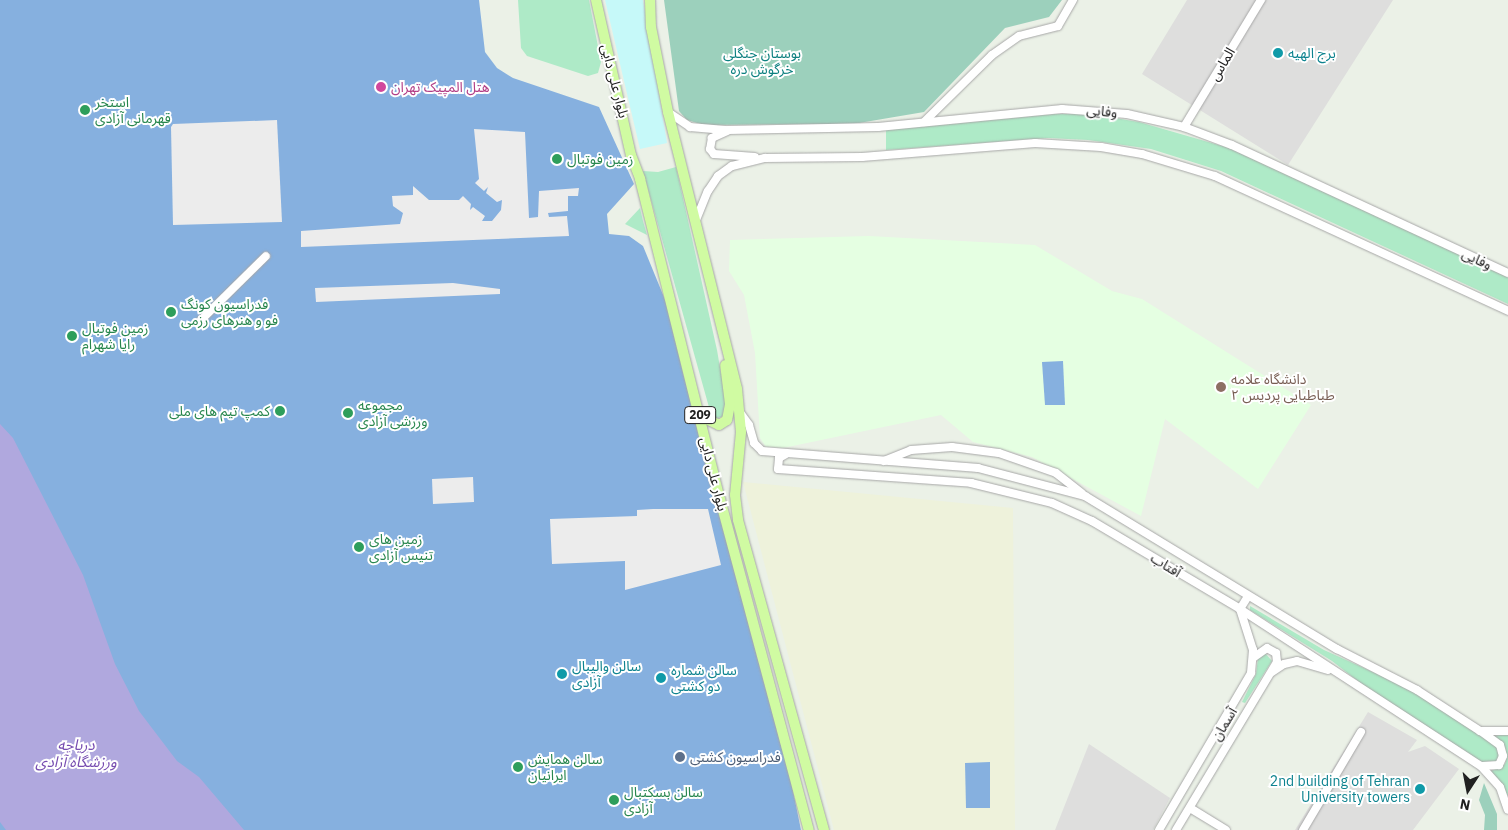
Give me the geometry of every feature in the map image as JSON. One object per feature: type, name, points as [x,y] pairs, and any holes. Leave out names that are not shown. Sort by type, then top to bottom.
[{"type":"main road","name":"بلوار علی دایی","points":[[596,0],[631,154],[640,179],[809,830]]},
{"type":"main road","name":"بلوار علی دایی","points":[[650,0],[651,27],[668,112],[696,220],[740,411],[736,495],[738,520],[824,830]]},
{"type":"main road","points":[[700,416],[719,425],[730,413],[722,332]]},
{"type":"street","points":[[924,122],[992,54],[1019,36],[1058,26],[1074,0]]},
{"type":"street","name":"الماس","points":[[1184,127],[1261,0]]},
{"type":"street","name":"وفایی","points":[[668,112],[690,127],[728,130],[852,128],[1062,109],[1127,114],[1184,127],[1240,149],[1508,273]]},
{"type":"street","points":[[728,130],[712,138],[710,149],[714,154],[765,158],[862,156],[1035,143],[1101,147],[1142,154],[1215,176],[1508,311]]},
{"type":"street","points":[[696,220],[708,191],[718,176],[732,166],[765,158]]},
{"type":"street","points":[[201,320],[266,256]]},
{"type":"street","name":"آفتاب","points":[[740,411],[749,425],[754,443],[762,451],[882,462],[978,468],[1087,497],[1337,650],[1417,690],[1480,731],[1500,745],[1503,756],[1499,765],[1481,766]]},
{"type":"street","points":[[882,462],[911,450],[952,447],[999,453],[1056,472],[1087,497]]},
{"type":"street","name":"آفتاب","points":[[786,454],[779,458],[778,469],[971,483],[1052,503],[1092,521],[1240,609],[1481,766],[1500,787],[1508,810]]},
{"type":"street","points":[[1248,596],[1240,609],[1254,657],[1262,649],[1274,652],[1277,662],[1272,672]]},
{"type":"street","name":"آسمان","points":[[1159,830],[1242,694],[1251,673],[1254,657]]},
{"type":"street","points":[[1272,672],[1291,662],[1304,662],[1341,675]]},
{"type":"street","name":"آسمان","points":[[1176,830],[1272,672]]},
{"type":"street","points":[[1480,731],[1508,731]]},
{"type":"street","points":[[1303,830],[1361,732]]},
{"type":"street","points":[[1190,808],[1226,830]]},
{"type":"shaded area","name":"مجموعه ورزشی آزادی","points":[[0,0],[479,0],[485,52],[497,68],[513,78],[599,107],[634,184],[607,214],[609,234],[629,236],[643,246],[673,319],[787,761],[801,830],[0,830]]},
{"type":"shaded area","points":[[518,0],[589,0],[601,62],[598,73],[588,76],[527,56],[521,48]]},
{"type":"shaded area","points":[[605,0],[643,0],[667,143],[640,149]]},
{"type":"shaded area","points":[[1187,0],[1393,0],[1288,165],[1142,74]]},
{"type":"shaded area","points":[[1054,114],[1091,114],[1139,122],[1229,148],[1508,277],[1508,304],[1221,171],[1151,149],[1088,140],[1048,138],[886,150],[886,130]]},
{"type":"shaded area","points":[[277,120],[282,222],[173,225],[171,127],[173,124]]},
{"type":"shaded area","points":[[474,129],[525,132],[529,218],[538,217],[539,191],[579,188],[578,196],[568,196],[568,211],[548,213],[549,217],[567,216],[569,236],[301,247],[301,231],[400,224],[403,213],[393,206],[392,196],[413,195],[413,186],[429,200],[459,200],[463,196],[471,204],[470,210],[473,207],[485,216],[482,221],[492,221],[501,210],[502,200],[497,202],[486,193],[488,187],[484,191],[475,183],[479,179]]},
{"type":"shaded area","points":[[676,167],[717,350],[726,403],[724,416],[718,418],[712,418],[643,171],[658,172]]},
{"type":"shaded area","points":[[640,208],[643,221],[647,235],[625,224]]},
{"type":"shaded area","points":[[869,236],[1035,245],[1112,291],[1142,299],[1311,405],[1258,489],[1165,419],[1141,516],[1032,457],[973,442],[941,415],[783,448],[766,447],[760,438],[755,353],[744,295],[729,271],[730,240]]},
{"type":"shaded area","points":[[453,283],[500,289],[500,294],[316,302],[315,288]]},
{"type":"shaded area","points":[[1063,361],[1065,405],[1045,405],[1042,362]]},
{"type":"shaded area","points":[[473,477],[474,502],[433,504],[432,479]]},
{"type":"shaded area","points":[[743,482],[1013,508],[1015,830],[834,830]]},
{"type":"shaded area","points":[[708,509],[721,565],[625,590],[625,561],[552,564],[550,519],[637,516],[637,510]]},
{"type":"shaded area","points":[[1250,606],[1324,650],[1404,686],[1489,740],[1497,747],[1500,755],[1497,762],[1483,763],[1381,699],[1332,661],[1250,610]]},
{"type":"shaded area","points":[[1265,653],[1272,661],[1245,703],[1242,702],[1256,674],[1258,658]]},
{"type":"shaded area","points":[[1368,712],[1417,740],[1408,752],[1425,746],[1459,769],[1413,830],[1295,830]]},
{"type":"shaded area","points":[[1508,734],[1508,796],[1491,771],[1505,764],[1507,756],[1505,747],[1493,736]]},
{"type":"shaded area","points":[[1089,744],[1170,798],[1153,830],[1055,830]]},
{"type":"shaded area","points":[[990,762],[990,808],[966,808],[965,763]]},
{"type":"green space","name":"بوستان جنگلی خرگوش دره","points":[[664,0],[1062,0],[1049,17],[1005,28],[924,112],[853,124],[704,125],[687,120],[679,111]]},
{"type":"green space","points":[[1484,783],[1497,814],[1497,830],[1484,830],[1485,815],[1479,800]]},
{"type":"water","name":"دریاچه ورزشگاه آزادی","points":[[0,424],[13,438],[83,575],[115,664],[139,711],[177,761],[199,777],[244,830],[6,830],[0,822]]},
{"type":"place","name":"برج الهیه","points":[[1278,53]]},
{"type":"place","name":"هتل المپیک تهران","points":[[381,87]]},
{"type":"place","name":"استخر قهرمانی آزادی","points":[[85,110]]},
{"type":"place","name":"زمین فوتبال","points":[[557,159]]},
{"type":"place","name":"فدراسیون کونگ فو و هنرهای رزمی","points":[[171,312]]},
{"type":"place","name":"زمین فوتبال رایا شهرام","points":[[72,336]]},
{"type":"place","name":"دانشگاه علامه طباطبایی پردیس ۲","points":[[1221,387]]},
{"type":"place","name":"کمپ تیم های ملی","points":[[280,411]]},
{"type":"place","name":"مجموعه ورزشی آزادی","points":[[348,413]]},
{"type":"place","name":"زمین های تنیس آزادی","points":[[359,547]]},
{"type":"place","name":"سالن والیبال آزادی","points":[[562,674]]},
{"type":"place","name":"سالن شماره دو کشتی","points":[[661,678]]},
{"type":"place","name":"فدراسیون کشتی","points":[[680,757]]},
{"type":"place","name":"سالن همایش ایرانیان","points":[[518,767]]},
{"type":"place","name":"2nd building of Tehran University towers","points":[[1420,789]]},
{"type":"place","name":"سالن بسکتبال آزادی","points":[[614,800]]}]
